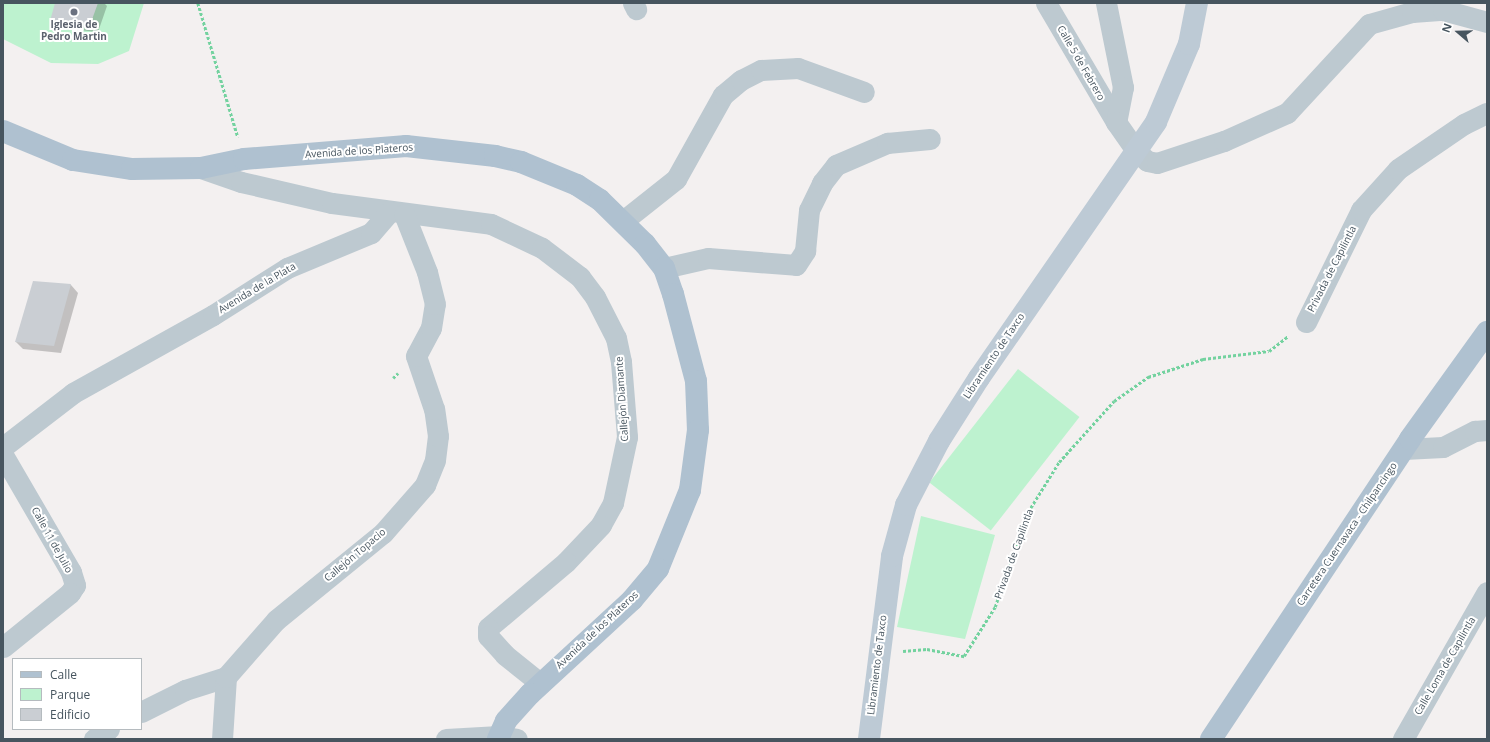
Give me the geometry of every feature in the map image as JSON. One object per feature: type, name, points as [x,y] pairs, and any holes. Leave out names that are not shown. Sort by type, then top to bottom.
[{"type":"main road","name":"Libramiento de Taxco","points":[[869,739],[877,652],[892,556],[906,505],[917,481],[979,378],[1156,122],[1189,44],[1197,3]]},
{"type":"main road","name":"Avenida de los Plateros","points":[[3,131],[73,160],[103,166],[201,168],[244,159],[406,146],[495,156],[521,162],[577,185],[623,221],[664,268],[682,323],[696,381],[698,430],[690,490],[658,569],[632,600],[540,684],[506,721],[505,738]]},
{"type":"main road","name":"Carretera Cuernavaca - Chilpancingo","points":[[1211,739],[1404,449],[1487,332]]},
{"type":"street","name":"Calle 5 de Febrero","points":[[1046,3],[1116,122],[1136,151]]},
{"type":"street","points":[[1106,3],[1123,87],[1116,122]]},
{"type":"street","points":[[1136,151],[1147,161],[1167,161],[1224,141],[1287,113],[1305,98],[1369,24],[1412,12],[1443,10],[1487,22]]},
{"type":"street","points":[[623,221],[676,179],[723,95],[741,80],[761,70],[798,68],[864,92]]},
{"type":"street","name":"Privada de Capilintla","points":[[1306,322],[1361,210],[1398,169],[1464,124],[1487,113]]},
{"type":"street","points":[[664,268],[708,258],[796,265],[805,251],[809,210],[822,183],[836,165],[887,143],[930,139]]},
{"type":"street","points":[[201,168],[241,182],[332,203],[396,213]]},
{"type":"street","name":"Avenida de la Plata","points":[[3,447],[85,385],[213,315],[287,268],[371,233],[396,213]]},
{"type":"street","name":"Callejón Topacio","points":[[226,677],[276,620],[383,533],[425,485],[435,460],[438,436],[434,409],[416,356],[430,328],[435,304],[427,272],[396,213]]},
{"type":"street","name":"Callejón Diamante","points":[[396,213],[491,224],[542,248],[580,277],[616,338],[627,437],[613,503],[601,525],[566,562],[488,628],[488,636],[506,655],[540,684]]},
{"type":"street","points":[[1404,449],[1443,447],[1475,431],[1487,430]]},
{"type":"street","name":"Calle 11 de Julio","points":[[3,455],[71,572],[75,585],[70,593],[3,646]]},
{"type":"street","name":"Calle Loma de Capilintla","points":[[1403,739],[1487,592]]},
{"type":"street","points":[[142,712],[185,690],[226,677],[222,739]]},
{"type":"street","points":[[94,739],[108,730]]},
{"type":"street","points":[[446,739],[505,738]]},
{"type":"path","points":[[198,3],[244,159]]},
{"type":"path","name":"Privada de Capilintla","points":[[877,652],[927,649],[964,656],[995,607],[1028,512],[1059,462],[1114,401],[1148,377],[1203,359],[1269,351],[1306,322]]},
{"type":"green space","points":[[3,3],[144,3],[129,51],[98,64],[51,63],[3,39]]},
{"type":"green space","points":[[1018,369],[1079,417],[991,530],[929,482]]},
{"type":"green space","points":[[921,516],[995,535],[965,639],[897,627]]},
{"type":"building","name":"Iglesia de Pedro Martin","points":[[55,3],[98,3],[90,25],[50,21]]},
{"type":"building","points":[[33,281],[71,284],[54,346],[15,342]]},
{"type":"place","name":"Iglesia de Pedro Martin","points":[[74,12]]}]
